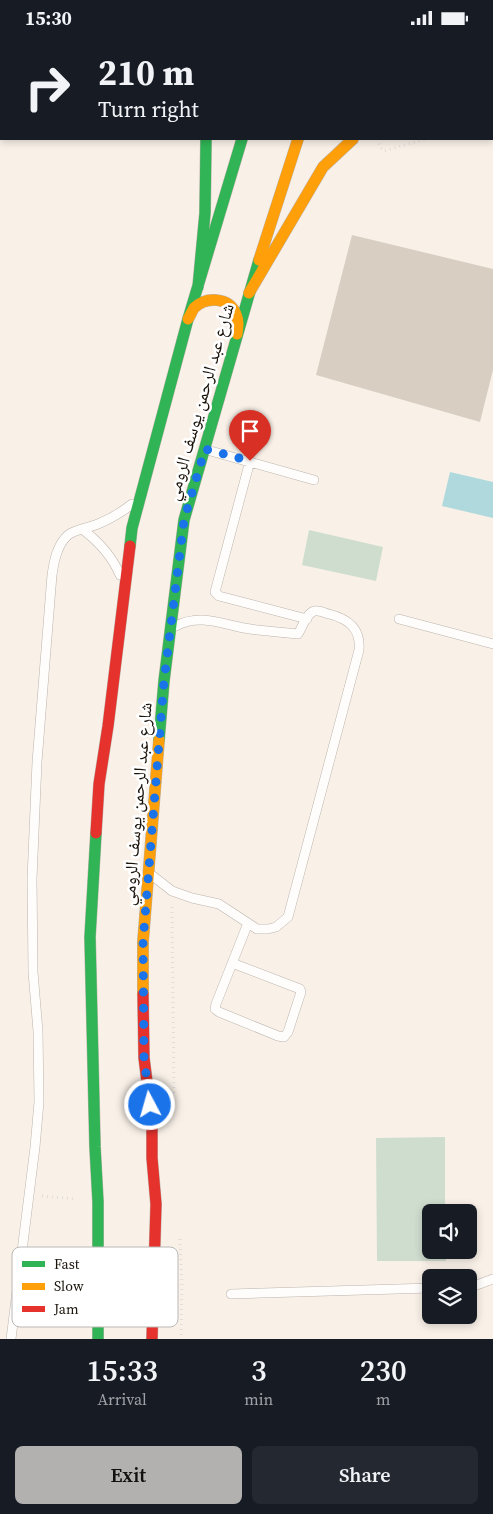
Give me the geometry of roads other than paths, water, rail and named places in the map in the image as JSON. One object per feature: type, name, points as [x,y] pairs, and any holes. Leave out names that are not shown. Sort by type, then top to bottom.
[{"type":"main road","points":[[198,287],[205,217],[208,160],[206,140]]},
{"type":"main road","name":"شارع عبد الرحمن يوسف الرومي","points":[[98,1247],[90,937],[99,784],[108,726],[132,528],[188,319],[242,140]]},
{"type":"main road","name":"شارع عبد الرحمن يوسف الرومي","points":[[155,1247],[156,1204],[152,1158],[152,1121],[144,1058],[143,942],[164,681],[184,520],[249,293],[298,140]]},
{"type":"main road","points":[[249,293],[323,167],[353,140]]},
{"type":"main road","points":[[188,319],[195,307],[202,302],[209,299],[223,301],[235,312],[239,327],[237,335]]},
{"type":"lane","points":[[205,449],[314,480]]},
{"type":"lane","points":[[250,461],[215,593],[219,596],[306,619]]},
{"type":"lane","points":[[22,1247],[39,1102],[38,1031],[33,972],[32,879],[37,762],[52,575],[56,555],[63,541],[74,531],[113,517],[140,497]]},
{"type":"lane","points":[[82,529],[100,544],[110,557],[119,572],[125,588]]},
{"type":"lane","points":[[149,871],[172,891],[219,904],[257,929],[268,929],[282,923],[288,917],[359,650],[356,629],[345,619],[314,611],[306,619],[298,634],[244,628],[208,619],[183,622],[171,628]]},
{"type":"lane","points":[[399,619],[493,644]]},
{"type":"lane","points":[[232,963],[300,989],[301,992],[284,1037],[218,1012],[215,1009],[232,963],[248,923]]},
{"type":"lane","points":[[477,1285],[493,1279]]},
{"type":"lane","points":[[231,1293],[422,1287]]},
{"type":"water","points":[[450,472],[493,482],[493,518],[442,506]]}]
